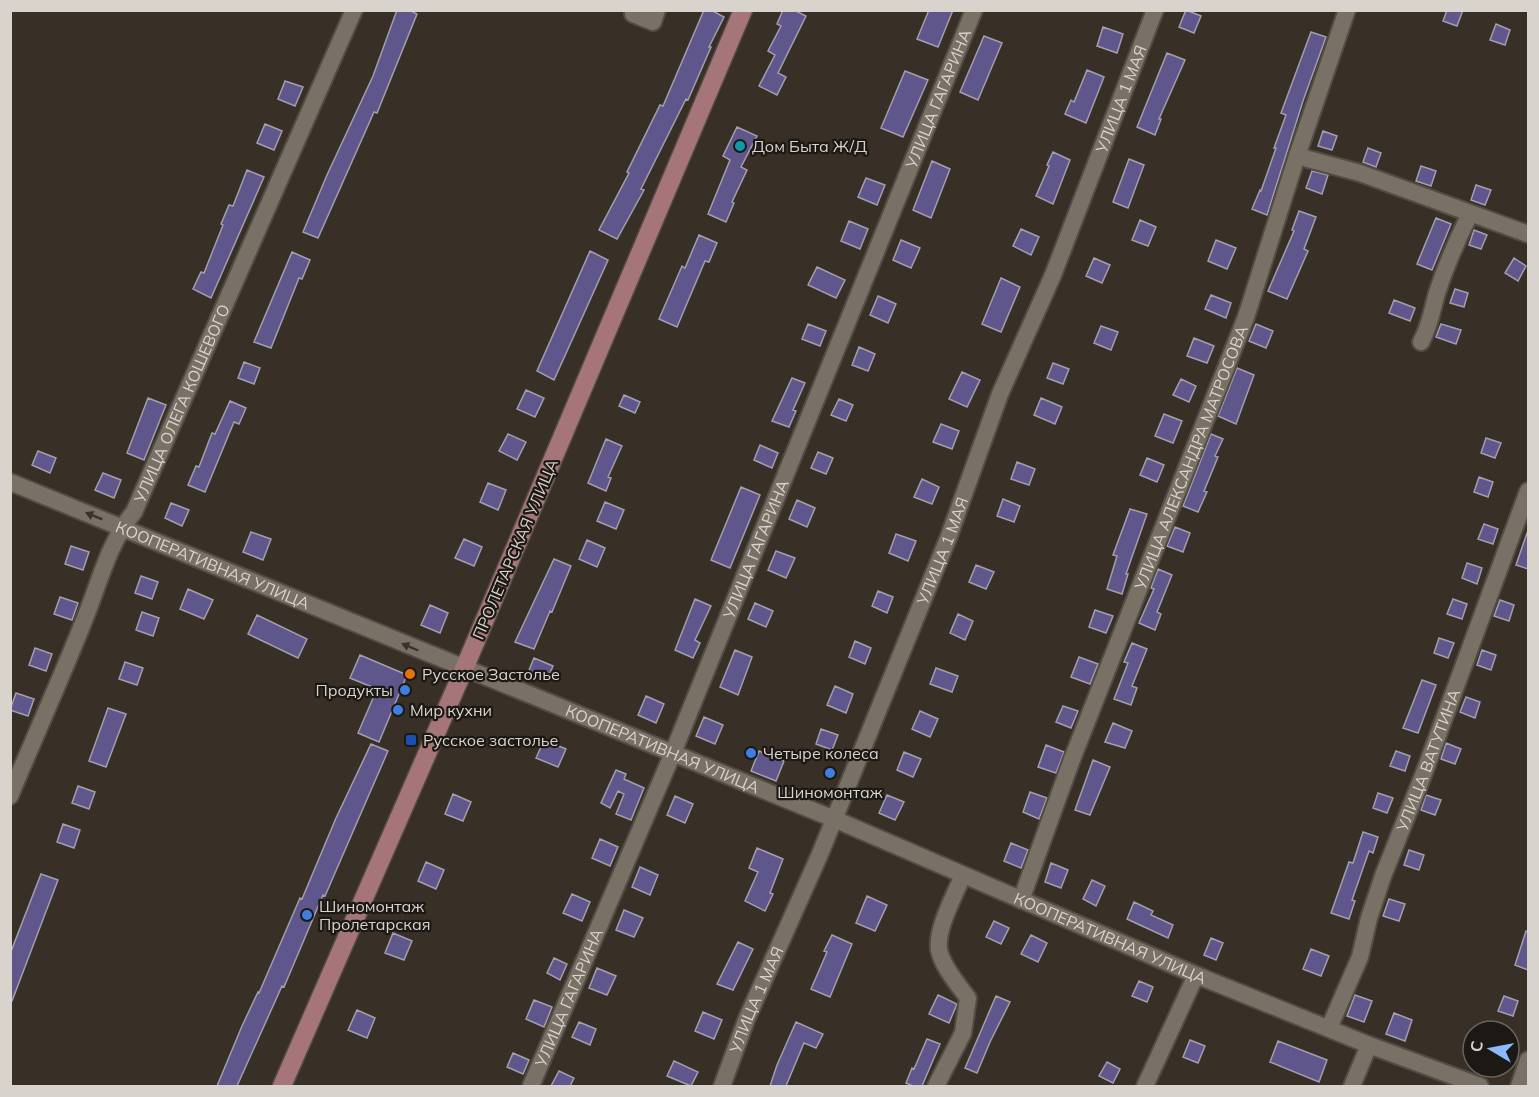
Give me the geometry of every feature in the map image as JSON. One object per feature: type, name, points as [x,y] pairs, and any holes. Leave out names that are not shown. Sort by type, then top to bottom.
[{"type":"main road","name":"ПРОЛЕТАРСКАЯ УЛИЦА","points":[[282,1086],[464,669],[743,10]]},
{"type":"street","name":"УЛИЦА ОЛЕГА КОШЕВОГО","points":[[10,796],[122,527],[134,512],[354,10]]},
{"type":"street","points":[[633,14],[653,22],[657,10]]},
{"type":"street","name":"УЛИЦА ГАГАРИНА","points":[[531,1086],[672,755],[974,10]]},
{"type":"street","name":"УЛИЦА 1 МАЯ","points":[[722,1086],[747,1018],[834,819],[949,536],[1000,394],[1053,275],[1155,10]]},
{"type":"street","name":"УЛИЦА АЛЕКСАНДРА МАТРОСОВА","points":[[1021,900],[1075,751],[1246,317],[1297,156],[1347,10]]},
{"type":"street","points":[[1297,156],[1360,173],[1528,234]]},
{"type":"street","points":[[1421,342],[1428,331],[1437,294],[1452,251],[1470,214]]},
{"type":"street","name":"КООПЕРАТИВНАЯ УЛИЦА","points":[[10,482],[672,755],[834,819],[1196,975],[1369,1045],[1480,1086]]},
{"type":"street","name":"УЛИЦА ВАТУТИНА","points":[[1329,1028],[1360,957],[1369,918],[1383,876],[1457,686],[1528,491]]},
{"type":"street","points":[[936,1086],[963,1033],[968,998],[953,978],[939,951],[942,926],[963,875]]},
{"type":"street","points":[[1145,1086],[1196,975]]},
{"type":"street","points":[[1352,1086],[1369,1045]]},
{"type":"street","points":[[1518,1086],[1528,1060]]},
{"type":"building","points":[[397,10],[409,10],[417,14],[377,113],[374,112],[318,238],[303,232],[373,76]]},
{"type":"building","points":[[704,10],[711,10],[724,17],[709,47],[711,47],[688,100],[686,99],[641,189],[644,190],[617,239],[599,230],[629,173],[627,172],[660,105],[663,106]]},
{"type":"building","points":[[783,10],[794,10],[806,16],[778,73],[786,77],[777,95],[759,86],[775,55],[768,51],[781,26],[777,24]]},
{"type":"building","points":[[929,10],[953,10],[938,47],[917,39]]},
{"type":"building","points":[[1186,10],[1201,16],[1194,33],[1179,27]]},
{"type":"building","points":[[1447,10],[1463,10],[1457,26],[1443,21]]},
{"type":"building","points":[[1496,24],[1510,30],[1505,45],[1490,40]]},
{"type":"building","points":[[1103,27],[1123,34],[1117,53],[1097,46]]},
{"type":"building","points":[[1311,32],[1326,37],[1267,215],[1252,209],[1276,148],[1274,148],[1286,115],[1281,113]]},
{"type":"building","points":[[984,36],[1002,43],[978,100],[960,92]]},
{"type":"building","points":[[1167,53],[1185,60],[1159,119],[1161,119],[1155,135],[1137,127]]},
{"type":"building","points":[[1087,70],[1104,77],[1086,123],[1065,114],[1071,100],[1074,102]]},
{"type":"building","points":[[905,71],[928,80],[903,137],[881,128]]},
{"type":"building","points":[[285,81],[303,87],[295,106],[278,99]]},
{"type":"building","points":[[265,124],[282,131],[274,150],[257,143]]},
{"type":"building","points":[[737,127],[757,136],[741,167],[747,170],[732,202],[734,203],[726,222],[708,214],[730,160],[723,156]]},
{"type":"building","points":[[1323,131],[1337,136],[1332,150],[1318,146]]},
{"type":"building","points":[[1368,148],[1381,153],[1376,167],[1363,162]]},
{"type":"building","points":[[1053,152],[1070,160],[1053,204],[1036,196]]},
{"type":"building","points":[[1129,159],[1144,165],[1128,208],[1113,202]]},
{"type":"building","points":[[932,161],[950,169],[931,218],[913,210]]},
{"type":"building","points":[[1421,166],[1436,171],[1431,186],[1416,181]]},
{"type":"building","points":[[247,170],[264,177],[211,298],[193,289],[201,272],[204,273],[223,225],[221,224],[229,205],[233,206]]},
{"type":"building","points":[[1312,171],[1328,175],[1322,194],[1306,188]]},
{"type":"building","points":[[866,178],[885,185],[877,205],[858,197]]},
{"type":"building","points":[[1476,185],[1491,190],[1485,205],[1471,200]]},
{"type":"building","points":[[1299,211],[1316,217],[1304,249],[1308,251],[1287,299],[1268,291],[1294,231],[1292,230]]},
{"type":"building","points":[[1436,218],[1451,224],[1432,270],[1417,264]]},
{"type":"building","points":[[1140,220],[1156,227],[1148,246],[1132,240]]},
{"type":"building","points":[[849,221],[868,229],[860,249],[841,241]]},
{"type":"building","points":[[1021,229],[1039,237],[1031,255],[1013,246]]},
{"type":"building","points":[[1474,230],[1487,235],[1481,249],[1469,245]]},
{"type":"building","points":[[699,235],[717,243],[709,262],[705,261],[677,327],[659,319],[682,266],[685,268]]},
{"type":"building","points":[[901,240],[920,248],[911,268],[893,260]]},
{"type":"building","points":[[1216,240],[1236,248],[1227,269],[1208,261]]},
{"type":"building","points":[[590,251],[608,260],[554,380],[537,371]]},
{"type":"building","points":[[292,252],[310,260],[302,279],[299,278],[271,348],[254,342]]},
{"type":"building","points":[[1094,258],[1110,265],[1102,283],[1086,276]]},
{"type":"building","points":[[1514,258],[1526,266],[1518,281],[1505,273]]},
{"type":"building","points":[[817,267],[845,280],[836,298],[808,285]]},
{"type":"building","points":[[1001,278],[1020,287],[1001,332],[982,324]]},
{"type":"building","points":[[1455,289],[1468,293],[1464,307],[1450,303]]},
{"type":"building","points":[[1211,295],[1231,303],[1226,318],[1205,309]]},
{"type":"building","points":[[878,296],[896,304],[888,323],[870,315]]},
{"type":"building","points":[[1394,300],[1415,308],[1410,321],[1389,313]]},
{"type":"building","points":[[808,324],[826,331],[820,346],[802,339]]},
{"type":"building","points":[[1256,324],[1273,331],[1266,348],[1249,341]]},
{"type":"building","points":[[1441,324],[1461,330],[1456,344],[1436,337]]},
{"type":"building","points":[[1101,326],[1118,332],[1111,350],[1094,343]]},
{"type":"building","points":[[1194,338],[1214,346],[1207,363],[1187,356]]},
{"type":"building","points":[[859,347],[875,354],[868,371],[852,365]]},
{"type":"building","points":[[244,362],[260,368],[254,384],[238,378]]},
{"type":"building","points":[[1053,363],[1069,369],[1063,384],[1047,378]]},
{"type":"building","points":[[1237,368],[1254,375],[1236,424],[1218,416]]},
{"type":"building","points":[[962,372],[980,380],[967,407],[949,399]]},
{"type":"building","points":[[792,378],[805,383],[793,410],[796,411],[789,427],[772,421]]},
{"type":"building","points":[[1181,379],[1196,386],[1189,402],[1173,395]]},
{"type":"building","points":[[526,390],[544,398],[535,417],[517,409]]},
{"type":"building","points":[[624,395],[640,402],[635,413],[619,406]]},
{"type":"building","points":[[148,398],[166,405],[144,460],[127,453]]},
{"type":"building","points":[[1041,398],[1062,407],[1055,424],[1034,415]]},
{"type":"building","points":[[839,399],[853,405],[846,421],[831,415]]},
{"type":"building","points":[[230,401],[246,408],[239,424],[234,422],[205,492],[188,485]]},
{"type":"building","points":[[1164,414],[1182,421],[1173,443],[1155,436]]},
{"type":"building","points":[[941,424],[959,431],[952,449],[933,442]]},
{"type":"building","points":[[508,434],[526,442],[517,460],[499,451]]},
{"type":"building","points":[[1211,434],[1223,439],[1215,456],[1218,457],[1198,512],[1183,506]]},
{"type":"building","points":[[1486,438],[1501,443],[1495,458],[1481,453]]},
{"type":"building","points":[[606,439],[622,446],[608,477],[611,478],[606,491],[588,483]]},
{"type":"building","points":[[760,445],[778,453],[772,468],[754,460]]},
{"type":"building","points":[[38,451],[56,458],[50,473],[32,465]]},
{"type":"building","points":[[818,452],[833,458],[826,474],[811,468]]},
{"type":"building","points":[[1147,458],[1164,465],[1157,482],[1140,475]]},
{"type":"building","points":[[1017,462],[1035,469],[1029,485],[1011,479]]},
{"type":"building","points":[[103,473],[121,480],[114,498],[95,490]]},
{"type":"building","points":[[1479,477],[1493,482],[1488,497],[1474,492]]},
{"type":"building","points":[[922,479],[939,487],[932,504],[914,497]]},
{"type":"building","points":[[488,483],[506,490],[498,510],[480,502]]},
{"type":"building","points":[[741,487],[760,495],[730,568],[711,560]]},
{"type":"building","points":[[1003,499],[1020,506],[1014,522],[997,516]]},
{"type":"building","points":[[797,500],[815,508],[807,527],[789,519]]},
{"type":"building","points":[[605,502],[624,510],[616,529],[597,521]]},
{"type":"building","points":[[171,503],[189,510],[182,526],[165,518]]},
{"type":"building","points":[[1130,509],[1147,514],[1126,574],[1128,574],[1122,594],[1107,589],[1117,556],[1113,555]]},
{"type":"building","points":[[1484,524],[1498,529],[1493,544],[1478,539]]},
{"type":"building","points":[[1175,527],[1190,533],[1183,552],[1167,546]]},
{"type":"building","points":[[251,532],[271,539],[263,560],[243,552]]},
{"type":"building","points":[[1528,533],[1528,569],[1516,565]]},
{"type":"building","points":[[896,534],[916,541],[908,561],[889,553]]},
{"type":"building","points":[[464,539],[482,547],[474,566],[455,558]]},
{"type":"building","points":[[587,540],[605,548],[597,567],[579,559]]},
{"type":"building","points":[[71,546],[89,552],[83,570],[65,564]]},
{"type":"building","points":[[776,551],[795,558],[786,578],[768,570]]},
{"type":"building","points":[[554,559],[571,566],[534,649],[515,642]]},
{"type":"building","points":[[1467,563],[1482,568],[1477,584],[1462,578]]},
{"type":"building","points":[[976,565],[994,572],[986,589],[969,582]]},
{"type":"building","points":[[1158,569],[1172,575],[1157,612],[1161,614],[1155,630],[1139,623],[1154,589],[1151,588]]},
{"type":"building","points":[[141,576],[158,582],[152,599],[135,593]]},
{"type":"building","points":[[188,589],[213,600],[204,619],[180,609]]},
{"type":"building","points":[[878,591],[893,597],[887,613],[872,606]]},
{"type":"building","points":[[60,597],[78,603],[72,620],[54,614]]},
{"type":"building","points":[[695,599],[711,606],[695,640],[700,643],[693,658],[675,650]]},
{"type":"building","points":[[1453,599],[1467,604],[1462,619],[1447,614]]},
{"type":"building","points":[[1500,600],[1514,605],[1509,621],[1494,616]]},
{"type":"building","points":[[755,603],[773,611],[766,627],[748,619]]},
{"type":"building","points":[[430,605],[448,613],[440,633],[421,625]]},
{"type":"building","points":[[1095,610],[1113,616],[1106,633],[1089,627]]},
{"type":"building","points":[[142,612],[159,618],[153,636],[136,630]]},
{"type":"building","points":[[958,614],[973,621],[965,640],[950,633]]},
{"type":"building","points":[[257,615],[307,639],[298,658],[248,634]]},
{"type":"building","points":[[1439,638],[1454,643],[1448,658],[1434,653]]},
{"type":"building","points":[[855,641],[871,648],[865,664],[849,657]]},
{"type":"building","points":[[1132,643],[1147,649],[1132,686],[1137,688],[1131,705],[1114,699],[1128,663],[1124,662]]},
{"type":"building","points":[[35,648],[52,654],[46,671],[29,665]]},
{"type":"building","points":[[735,650],[752,657],[738,695],[720,687]]},
{"type":"building","points":[[1482,650],[1496,655],[1491,670],[1477,665]]},
{"type":"building","points":[[360,655],[407,675],[379,742],[358,733],[377,689],[350,678]]},
{"type":"building","points":[[1079,657],[1098,664],[1090,684],[1071,677]]},
{"type":"building","points":[[534,658],[553,666],[548,678],[529,670]]},
{"type":"building","points":[[125,662],[143,668],[137,685],[119,679]]},
{"type":"building","points":[[936,668],[958,676],[952,692],[930,684]]},
{"type":"building","points":[[1422,680],[1436,685],[1418,733],[1403,728]]},
{"type":"building","points":[[835,686],[853,694],[846,713],[827,705]]},
{"type":"building","points":[[16,693],[34,699],[28,716],[10,710]]},
{"type":"building","points":[[646,696],[664,704],[656,723],[638,715]]},
{"type":"building","points":[[1466,697],[1480,702],[1475,718],[1460,712]]},
{"type":"building","points":[[1063,706],[1078,711],[1071,728],[1056,722]]},
{"type":"building","points":[[108,708],[126,714],[106,767],[89,761]]},
{"type":"building","points":[[920,711],[938,719],[930,737],[912,729]]},
{"type":"building","points":[[704,717],[723,725],[715,744],[696,736]]},
{"type":"building","points":[[1113,723],[1132,731],[1125,748],[1105,742]]},
{"type":"building","points":[[821,729],[838,735],[832,750],[816,744]]},
{"type":"building","points":[[544,740],[566,749],[558,767],[536,758]]},
{"type":"building","points":[[1446,743],[1461,749],[1455,764],[1441,759]]},
{"type":"building","points":[[371,744],[388,751],[325,896],[323,895],[284,987],[282,986],[237,1086],[217,1086],[242,1026]]},
{"type":"building","points":[[1046,745],[1064,752],[1056,773],[1038,767]]},
{"type":"building","points":[[759,751],[784,761],[776,781],[751,771]]},
{"type":"building","points":[[1396,751],[1410,756],[1405,771],[1390,766]]},
{"type":"building","points":[[904,752],[921,759],[913,777],[897,770]]},
{"type":"building","points":[[1093,760],[1110,767],[1090,815],[1075,810]]},
{"type":"building","points":[[616,770],[626,774],[624,779],[644,788],[631,820],[616,814],[624,794],[618,791],[610,808],[601,803]]},
{"type":"building","points":[[78,786],[95,792],[89,809],[72,803]]},
{"type":"building","points":[[1030,792],[1047,798],[1039,819],[1023,812]]},
{"type":"building","points":[[1378,793],[1393,798],[1387,813],[1373,808]]},
{"type":"building","points":[[453,794],[471,802],[463,821],[445,814]]},
{"type":"building","points":[[887,795],[904,802],[895,820],[879,813]]},
{"type":"building","points":[[1426,795],[1441,800],[1435,815],[1421,810]]},
{"type":"building","points":[[675,796],[693,804],[685,823],[667,815]]},
{"type":"building","points":[[63,824],[80,830],[74,848],[57,842]]},
{"type":"building","points":[[1363,832],[1378,837],[1373,853],[1369,851],[1352,900],[1355,901],[1349,919],[1331,913],[1349,862],[1353,863]]},
{"type":"building","points":[[600,839],[618,847],[610,866],[592,858]]},
{"type":"building","points":[[1011,843],[1028,850],[1021,868],[1004,861]]},
{"type":"building","points":[[757,848],[783,859],[770,893],[773,894],[765,911],[745,901],[758,872],[749,868]]},
{"type":"building","points":[[1409,850],[1424,855],[1419,870],[1404,865]]},
{"type":"building","points":[[426,862],[444,870],[436,889],[418,881]]},
{"type":"building","points":[[1051,863],[1068,870],[1061,888],[1045,882]]},
{"type":"building","points":[[640,867],[658,875],[650,895],[632,887]]},
{"type":"building","points":[[41,874],[58,880],[12,1001],[10,1001],[10,954]]},
{"type":"building","points":[[1092,880],[1105,886],[1096,906],[1083,899]]},
{"type":"building","points":[[572,894],[590,902],[582,921],[563,913]]},
{"type":"building","points":[[867,896],[887,905],[875,931],[856,923]]},
{"type":"building","points":[[1389,899],[1405,904],[1399,921],[1383,916]]},
{"type":"building","points":[[1134,902],[1153,911],[1151,915],[1173,925],[1168,938],[1127,919]]},
{"type":"building","points":[[624,910],[643,918],[634,937],[616,930]]},
{"type":"building","points":[[994,921],[1009,928],[1001,944],[986,937]]},
{"type":"building","points":[[1526,931],[1528,932],[1528,970],[1515,965]]},
{"type":"building","points":[[393,933],[412,941],[404,960],[385,953]]},
{"type":"building","points":[[832,935],[852,944],[830,997],[811,989]]},
{"type":"building","points":[[1031,935],[1047,943],[1038,962],[1021,954]]},
{"type":"building","points":[[1211,938],[1223,943],[1216,960],[1204,955]]},
{"type":"building","points":[[738,942],[753,949],[733,990],[717,984]]},
{"type":"building","points":[[1311,949],[1329,956],[1321,976],[1303,969]]},
{"type":"building","points":[[554,958],[567,964],[560,980],[547,973]]},
{"type":"building","points":[[597,968],[616,976],[607,995],[589,988]]},
{"type":"building","points":[[1139,981],[1153,987],[1147,1002],[1132,996]]},
{"type":"building","points":[[938,995],[957,1004],[949,1023],[929,1014]]},
{"type":"building","points":[[1355,995],[1372,1001],[1364,1022],[1347,1016]]},
{"type":"building","points":[[996,996],[1010,1002],[977,1073],[965,1068]]},
{"type":"building","points":[[1504,996],[1518,1001],[1513,1016],[1498,1011]]},
{"type":"building","points":[[534,1000],[552,1007],[544,1027],[526,1019]]},
{"type":"building","points":[[357,1010],[375,1018],[367,1038],[348,1030]]},
{"type":"building","points":[[703,1012],[722,1020],[714,1039],[695,1031]]},
{"type":"building","points":[[1394,1013],[1412,1020],[1405,1041],[1386,1034]]},
{"type":"building","points":[[579,1022],[596,1029],[590,1045],[572,1037]]},
{"type":"building","points":[[796,1022],[823,1034],[816,1048],[804,1043],[786,1086],[770,1086],[777,1065]]},
{"type":"building","points":[[927,1039],[940,1044],[922,1086],[913,1086],[906,1083]]},
{"type":"building","points":[[1190,1040],[1205,1046],[1198,1063],[1183,1057]]},
{"type":"building","points":[[1278,1041],[1327,1060],[1319,1082],[1270,1062]]},
{"type":"building","points":[[513,1053],[529,1060],[523,1074],[507,1067]]},
{"type":"building","points":[[674,1061],[698,1072],[691,1086],[667,1076]]},
{"type":"building","points":[[1107,1062],[1120,1069],[1113,1083],[1099,1076]]},
{"type":"building","points":[[559,1071],[574,1078],[570,1086],[551,1086]]},
{"type":"place","name":"Дом Быта Ж/Д","points":[[740,146]]},
{"type":"place","name":"Русское Застолье","points":[[410,674]]},
{"type":"place","name":"Продукты","points":[[405,690]]},
{"type":"place","name":"Мир кухни","points":[[398,710]]},
{"type":"place","name":"Русское застолье","points":[[411,740]]},
{"type":"place","name":"Четыре колеса","points":[[751,753]]},
{"type":"place","name":"Шиномонтаж","points":[[830,773]]},
{"type":"place","name":"Шиномонтаж Пролетарская","points":[[307,915]]}]
